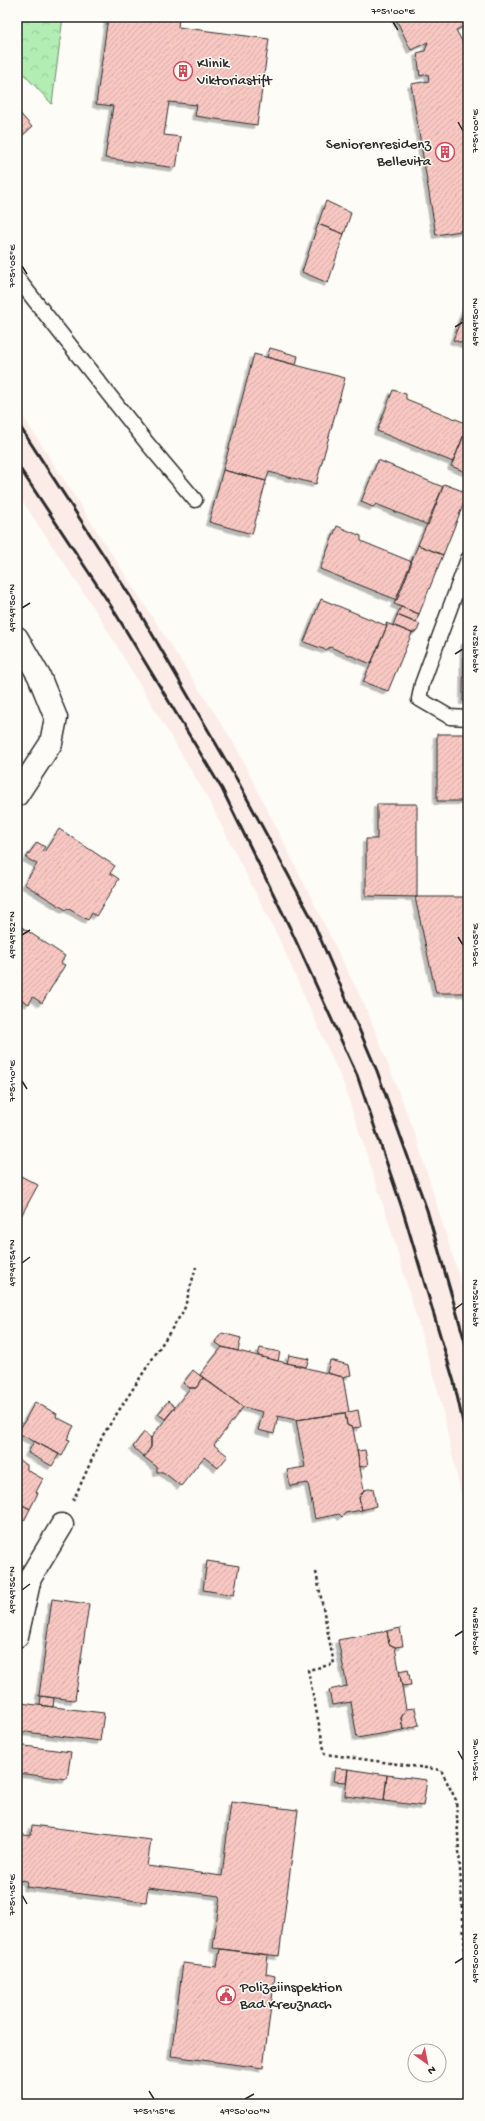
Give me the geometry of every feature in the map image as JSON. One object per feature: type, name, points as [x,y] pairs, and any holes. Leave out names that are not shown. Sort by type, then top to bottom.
[{"type":"street","points":[[17,638],[39,676],[56,718],[51,743],[17,796]]},
{"type":"street","points":[[17,1636],[30,1578],[62,1525]]},
{"type":"lane","points":[[17,278],[147,443],[195,500]]},
{"type":"lane","points":[[468,559],[422,684],[419,700],[450,717],[468,718]]},
{"type":"path","points":[[62,1525],[103,1435],[184,1310],[196,1267]]},
{"type":"path","points":[[316,1572],[334,1664],[308,1670],[325,1754],[441,1770],[456,1800],[468,2006]]},
{"type":"shaded area","points":[[17,407],[235,745],[367,1010],[415,1134],[468,1306],[468,1527],[439,1395],[389,1223],[344,1085],[278,937],[208,799],[99,616],[17,493]]},
{"type":"green space","points":[[17,17],[63,17],[52,104],[17,67]]},
{"type":"building","name":"Klinik Viktoriastift","points":[[108,17],[125,19],[125,17],[179,17],[178,27],[269,39],[257,125],[195,116],[197,105],[169,102],[164,135],[181,137],[176,168],[105,158],[113,106],[96,104]]},
{"type":"building","name":"Seniorenresidenz Bellevita","points":[[395,17],[468,17],[468,24],[456,30],[468,52],[468,220],[464,220],[466,230],[436,235],[411,84],[429,81],[428,74],[420,76],[417,53],[425,51],[428,42],[411,50]]},
{"type":"building","points":[[17,110],[32,127],[17,140]]},
{"type":"building","points":[[326,201],[351,213],[344,234],[318,224]]},
{"type":"building","points":[[318,224],[344,234],[328,283],[302,272]]},
{"type":"building","points":[[468,300],[468,345],[453,340]]},
{"type":"building","points":[[270,348],[298,356],[296,365],[267,357]]},
{"type":"building","points":[[254,354],[345,378],[316,484],[269,472],[266,481],[223,470]]},
{"type":"building","points":[[393,390],[406,394],[406,399],[468,424],[453,462],[377,431]]},
{"type":"building","points":[[468,426],[468,473],[451,466]]},
{"type":"building","points":[[378,460],[443,487],[428,525],[376,504],[373,507],[361,502]]},
{"type":"building","points":[[223,470],[266,481],[252,534],[209,522]]},
{"type":"building","points":[[444,484],[468,493],[443,555],[418,545]]},
{"type":"building","points":[[337,526],[361,536],[361,541],[412,562],[397,600],[320,569]]},
{"type":"building","points":[[418,545],[443,555],[419,614],[394,604]]},
{"type":"building","points":[[321,599],[387,626],[371,664],[330,647],[326,650],[304,642]]},
{"type":"building","points":[[401,607],[419,614],[416,623],[397,615]]},
{"type":"building","points":[[397,615],[420,624],[417,631],[412,633],[393,625]]},
{"type":"building","points":[[386,623],[412,633],[388,691],[363,682],[387,626]]},
{"type":"building","points":[[464,641],[468,641],[468,701],[463,701]]},
{"type":"building","points":[[437,734],[468,734],[468,801],[437,801]]},
{"type":"building","points":[[377,804],[417,804],[417,897],[366,896],[366,839],[377,839]]},
{"type":"building","points":[[59,829],[115,866],[110,873],[119,879],[96,916],[92,913],[88,920],[67,908],[66,910],[24,884],[37,864],[26,858],[37,842],[45,847],[42,851],[44,852]]},
{"type":"building","points":[[415,897],[468,897],[468,993],[436,993]]},
{"type":"building","points":[[17,924],[65,956],[61,963],[65,965],[42,1003],[33,997],[29,1004],[17,997]]},
{"type":"building","points":[[17,1174],[38,1185],[20,1218],[17,1216]]},
{"type":"building","points":[[222,1333],[241,1338],[238,1351],[222,1347],[215,1342]]},
{"type":"building","points":[[222,1347],[343,1377],[349,1412],[296,1420],[278,1416],[274,1434],[258,1430],[263,1412],[243,1407],[200,1375]]},
{"type":"building","points":[[260,1348],[280,1352],[278,1361],[258,1356]]},
{"type":"building","points":[[289,1355],[309,1359],[306,1367],[287,1363]]},
{"type":"building","points":[[330,1360],[349,1365],[351,1375],[343,1377],[327,1373]]},
{"type":"building","points":[[193,1370],[203,1378],[196,1388],[190,1388],[183,1383]]},
{"type":"building","points":[[203,1378],[243,1407],[214,1445],[228,1456],[218,1468],[204,1457],[181,1486],[163,1472],[157,1472],[157,1467],[144,1457],[151,1447],[151,1438],[190,1388],[196,1388]]},
{"type":"building","points":[[168,1401],[175,1407],[165,1419],[158,1414]]},
{"type":"building","points":[[35,1402],[57,1414],[56,1417],[74,1426],[67,1439],[70,1440],[62,1456],[18,1433]]},
{"type":"building","points":[[358,1410],[361,1427],[353,1428],[347,1425],[345,1413]]},
{"type":"building","points":[[345,1413],[347,1425],[353,1428],[364,1490],[359,1498],[362,1510],[345,1513],[342,1517],[339,1514],[315,1519],[308,1483],[290,1486],[287,1470],[305,1467],[296,1420]]},
{"type":"building","points":[[144,1432],[151,1438],[151,1447],[144,1457],[133,1447]]},
{"type":"building","points":[[34,1441],[59,1454],[52,1466],[28,1453]]},
{"type":"building","points":[[365,1450],[368,1465],[360,1467],[357,1451]]},
{"type":"building","points":[[17,1459],[27,1465],[27,1470],[43,1479],[36,1492],[38,1493],[30,1509],[17,1502]]},
{"type":"building","points":[[373,1488],[376,1506],[362,1510],[359,1498],[364,1490]]},
{"type":"building","points":[[17,1502],[30,1509],[24,1521],[17,1517]]},
{"type":"building","points":[[207,1561],[239,1566],[234,1595],[203,1590]]},
{"type":"building","points":[[52,1599],[89,1604],[75,1700],[39,1696]]},
{"type":"building","points":[[400,1628],[403,1646],[395,1647],[389,1644],[387,1631]]},
{"type":"building","points":[[387,1631],[389,1644],[395,1647],[406,1709],[401,1718],[403,1730],[357,1738],[351,1702],[332,1705],[329,1690],[347,1686],[338,1640]]},
{"type":"building","points":[[408,1669],[411,1685],[402,1686],[399,1671]]},
{"type":"building","points":[[41,1696],[54,1698],[53,1707],[40,1705]]},
{"type":"building","points":[[20,1703],[104,1713],[100,1741],[17,1731]]},
{"type":"building","points":[[415,1708],[419,1725],[403,1730],[401,1718],[406,1709]]},
{"type":"building","points":[[17,1745],[71,1752],[67,1779],[17,1773]]},
{"type":"building","points":[[335,1768],[348,1769],[346,1782],[333,1781]]},
{"type":"building","points":[[348,1769],[387,1775],[384,1801],[345,1796]]},
{"type":"building","points":[[387,1775],[427,1780],[423,1806],[384,1801]]},
{"type":"building","points":[[231,1802],[298,1810],[279,1956],[213,1948],[220,1896],[148,1887],[146,1902],[26,1887],[27,1881],[17,1880],[17,1834],[31,1836],[32,1825],[151,1840],[147,1866],[222,1876]]},
{"type":"building","name":"Polizeiinspektion Bad Kreuznach","points":[[220,1949],[268,1955],[266,1974],[275,1976],[263,2068],[171,2056],[183,1963],[217,1967]]},
{"type":"railway","points":[[17,422],[130,596],[236,778],[312,919],[377,1071],[427,1210],[468,1352]]},
{"type":"railway","points":[[17,464],[111,606],[222,789],[290,928],[357,1075],[403,1211],[454,1382],[468,1445]]},
{"type":"place","name":"Klinik Viktoriastift","points":[[183,71]]},
{"type":"place","name":"Seniorenresidenz Bellevita","points":[[445,152]]},
{"type":"place","name":"Polizeiinspektion Bad Kreuznach","points":[[226,1995]]}]
